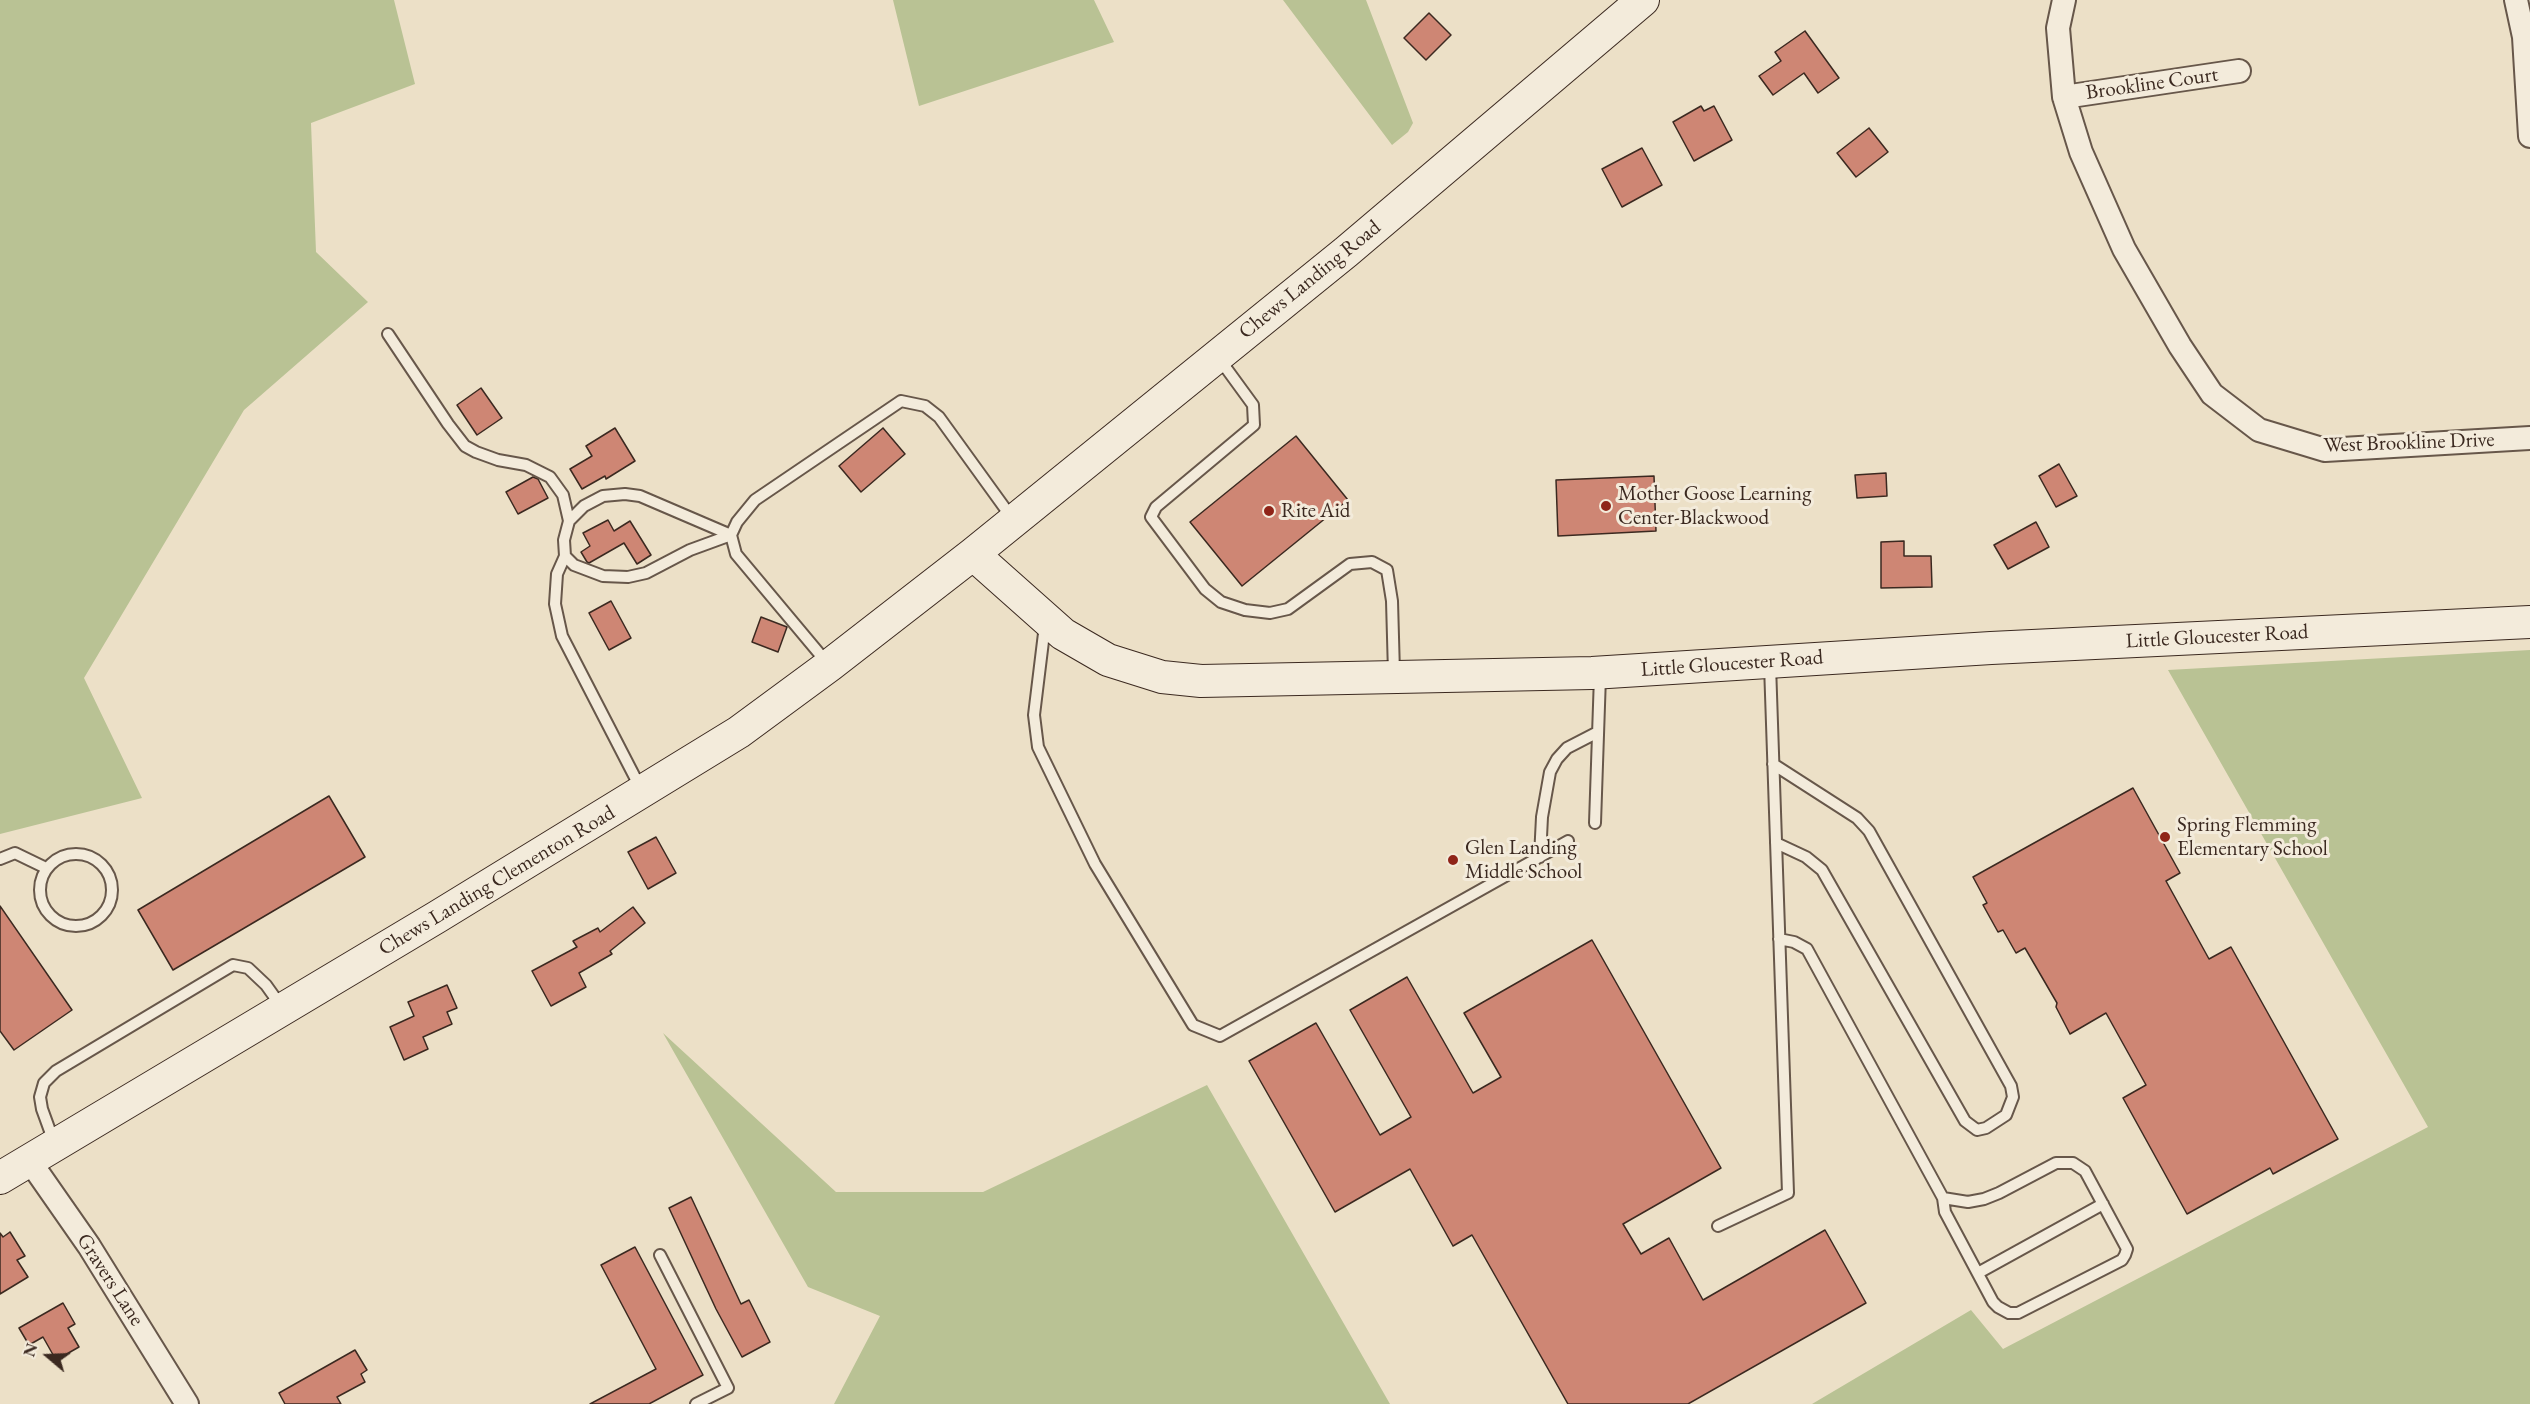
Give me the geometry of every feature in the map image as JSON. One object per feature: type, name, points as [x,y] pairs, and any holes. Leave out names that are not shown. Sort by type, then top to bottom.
[{"type":"main road","name":"Chews Landing Road","points":[[973,554],[1346,252],[1643,0]]},
{"type":"main road","name":"Little Gloucester Road","points":[[973,554],[1063,634],[1108,660],[1162,677],[1200,681],[1600,672],[1991,648],[2530,622]]},
{"type":"main road","name":"Chews Landing Clementon Road","points":[[0,1178],[643,793],[739,732],[973,554]]},
{"type":"street","name":"West Brookline Drive","points":[[2064,0],[2058,28],[2064,97],[2081,152],[2124,249],[2212,394],[2259,430],[2325,450],[2530,438]]},
{"type":"street","points":[[2516,0],[2524,37],[2530,136]]},
{"type":"street","name":"Brookline Court","points":[[2064,97],[2239,71]]},
{"type":"street","name":"Gravers Lane","points":[[42,1152],[88,1246],[187,1404]]},
{"type":"lane","points":[[388,334],[465,446],[498,460],[526,465],[549,477],[563,495],[569,521],[564,540],[565,556],[557,574],[555,604],[562,636],[643,793]]},
{"type":"lane","points":[[1217,356],[1253,405],[1254,425],[1156,507],[1151,517],[1206,589],[1221,602],[1245,610],[1270,613],[1288,609],[1350,564],[1372,561],[1387,570],[1392,601],[1394,676]]},
{"type":"lane","points":[[830,665],[736,554],[731,535],[737,522],[755,500],[901,401],[925,406],[939,417],[1014,521]]},
{"type":"lane","points":[[569,521],[584,506],[603,496],[625,494],[640,496],[731,535]]},
{"type":"lane","points":[[565,556],[574,566],[589,572],[603,576],[628,577],[646,573],[690,550],[731,535]]},
{"type":"lane","points":[[1046,619],[1034,715],[1038,747],[1095,864],[1193,1025],[1220,1036],[1568,841]]},
{"type":"lane","points":[[1719,1226],[1788,1193],[1770,662]]},
{"type":"lane","points":[[1595,823],[1600,672]]},
{"type":"lane","points":[[1540,856],[1542,817],[1550,772],[1557,759],[1567,748],[1598,732]]},
{"type":"lane","points":[[1773,764],[1857,818],[1869,831],[2011,1086],[2013,1097],[2006,1115],[1986,1128],[1977,1130],[1965,1121],[1822,870],[1806,857],[1776,843]]},
{"type":"lane","points":[[0,859],[15,853],[46,868]]},
{"type":"lane","points":[[66,855],[90,856],[99,862],[107,872],[112,894],[109,906],[102,916],[93,923],[75,926],[57,922],[41,904],[40,879],[46,868],[55,860],[66,855]]},
{"type":"lane","points":[[1779,939],[1794,942],[1807,949],[1943,1198],[1945,1212],[1993,1302],[2009,1313],[2018,1313],[2122,1260],[2127,1250],[2085,1170],[2073,1163],[2056,1163],[1999,1194],[1984,1199],[1968,1202],[1943,1198]]},
{"type":"lane","points":[[42,1152],[40,1097],[44,1083],[56,1071],[233,965],[248,968],[266,985],[282,1008]]},
{"type":"lane","points":[[1978,1273],[2103,1204]]},
{"type":"lane","points":[[660,1255],[728,1388],[696,1404]]},
{"type":"green space","points":[[0,0],[394,0],[415,84],[311,123],[316,252],[368,302],[244,410],[84,678],[142,798],[0,834]]},
{"type":"green space","points":[[893,0],[1094,0],[1114,42],[919,106]]},
{"type":"green space","points":[[1283,0],[1366,0],[1413,123],[1408,132],[1392,145]]},
{"type":"green space","points":[[2530,650],[2530,1404],[1812,1404],[1971,1310],[2003,1349],[2428,1127],[2168,670]]},
{"type":"green space","points":[[663,1033],[836,1192],[983,1192],[1207,1085],[1390,1404],[834,1404],[880,1316],[808,1287]]},
{"type":"building","points":[[1429,13],[1451,35],[1426,60],[1404,38]]},
{"type":"building","points":[[1805,31],[1839,78],[1818,93],[1804,73],[1773,95],[1759,76],[1781,61],[1775,52]]},
{"type":"building","points":[[1701,106],[1704,111],[1714,106],[1732,140],[1694,161],[1673,122]]},
{"type":"building","points":[[1869,128],[1888,152],[1856,177],[1837,153]]},
{"type":"building","points":[[1642,148],[1662,185],[1622,207],[1602,169]]},
{"type":"building","points":[[481,388],[502,418],[477,435],[457,405]]},
{"type":"building","points":[[615,428],[635,461],[606,479],[605,476],[582,489],[570,469],[592,456],[586,446]]},
{"type":"building","points":[[883,428],[905,454],[861,492],[839,466]]},
{"type":"building","name":"Rite Aid","points":[[1296,436],[1348,500],[1242,586],[1190,522]]},
{"type":"building","points":[[2059,464],[2077,496],[2056,507],[2039,476]]},
{"type":"building","points":[[1886,473],[1887,496],[1857,498],[1855,475]]},
{"type":"building","name":"Mother Goose Learning Center-Blackwood","points":[[1654,476],[1656,531],[1558,536],[1556,480]]},
{"type":"building","points":[[533,477],[538,479],[548,498],[518,514],[506,492]]},
{"type":"building","points":[[608,520],[614,531],[630,521],[651,555],[637,564],[624,543],[589,563],[587,562],[581,552],[590,546],[583,533]]},
{"type":"building","points":[[2036,522],[2049,547],[2008,569],[1994,545]]},
{"type":"building","points":[[1904,541],[1904,556],[1931,556],[1932,587],[1881,588],[1881,542]]},
{"type":"building","points":[[611,601],[631,638],[609,650],[589,613]]},
{"type":"building","points":[[761,617],[787,627],[778,652],[752,642]]},
{"type":"building","points":[[2133,788],[2180,873],[2166,881],[2209,959],[2231,947],[2338,1139],[2273,1174],[2270,1168],[2187,1214],[2123,1098],[2146,1085],[2106,1013],[2070,1034],[2056,1007],[2057,1003],[2025,948],[2016,953],[2003,930],[1998,932],[1983,905],[1987,903],[1973,877]]},
{"type":"building","points":[[329,796],[365,857],[173,970],[138,910]]},
{"type":"building","points":[[656,837],[676,873],[648,889],[628,852]]},
{"type":"building","points":[[0,906],[72,1010],[14,1050],[0,1031]]},
{"type":"building","points":[[633,907],[645,923],[610,951],[612,954],[579,973],[586,987],[551,1006],[532,971],[577,947],[573,941],[598,928],[600,932]]},
{"type":"building","points":[[1592,940],[1721,1168],[1623,1224],[1641,1254],[1669,1238],[1703,1300],[1825,1230],[1866,1303],[1688,1404],[1568,1404],[1472,1235],[1453,1246],[1410,1169],[1335,1212],[1249,1061],[1316,1023],[1380,1135],[1411,1117],[1350,1010],[1407,977],[1473,1093],[1501,1077],[1464,1013]]},
{"type":"building","points":[[447,985],[457,1008],[447,1012],[452,1024],[423,1037],[428,1049],[404,1060],[390,1027],[414,1016],[408,1002]]},
{"type":"building","points":[[691,1197],[741,1304],[749,1300],[770,1342],[742,1357],[716,1309],[669,1208]]},
{"type":"building","points":[[10,1232],[25,1256],[17,1260],[28,1277],[0,1294],[0,1233],[3,1237]]},
{"type":"building","points":[[635,1247],[703,1375],[649,1404],[590,1404],[656,1369],[601,1265]]},
{"type":"building","points":[[63,1303],[75,1324],[68,1328],[79,1347],[56,1360],[43,1337],[29,1345],[19,1328]]},
{"type":"building","points":[[355,1350],[367,1370],[361,1374],[365,1382],[337,1397],[341,1404],[285,1404],[279,1393]]},
{"type":"place","name":"Mother Goose Learning Center-Blackwood","points":[[1606,506]]},
{"type":"place","name":"Rite Aid","points":[[1269,511]]},
{"type":"place","name":"Spring Flemming Elementary School","points":[[2165,837]]},
{"type":"place","name":"Glen Landing Middle School","points":[[1453,860]]}]
